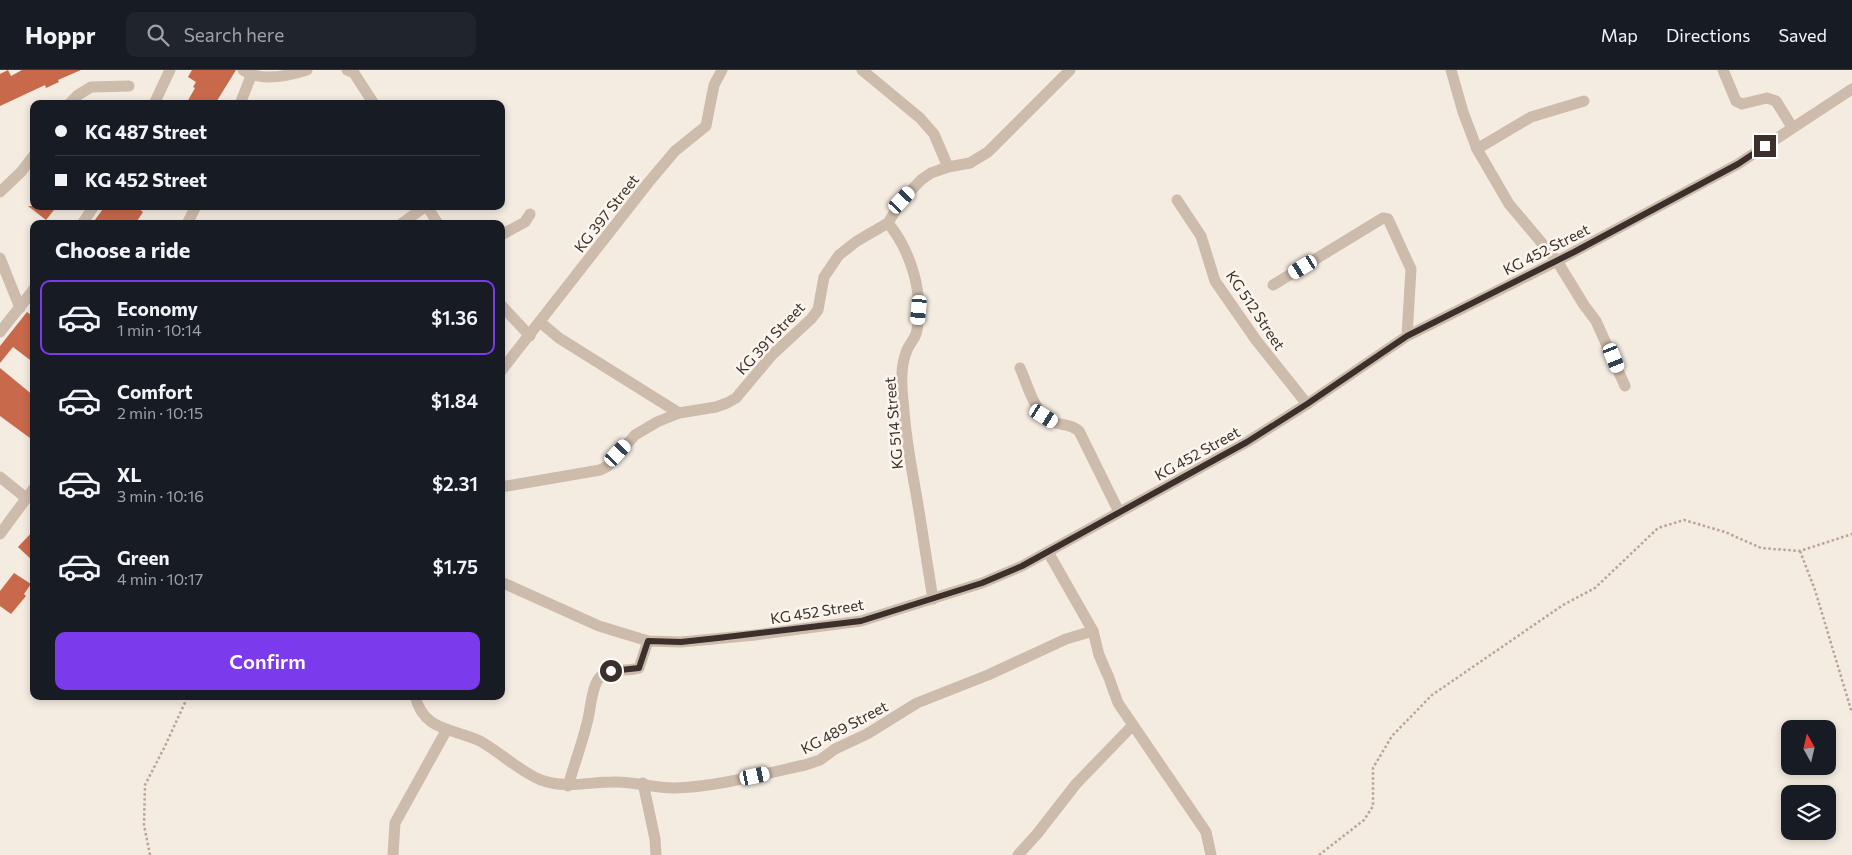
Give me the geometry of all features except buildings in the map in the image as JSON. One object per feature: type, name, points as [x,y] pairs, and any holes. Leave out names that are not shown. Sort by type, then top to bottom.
[{"type":"street","points":[[156,100],[170,70]]},
{"type":"street","points":[[241,100],[247,73],[287,76],[307,70]]},
{"type":"street","points":[[346,70],[354,73],[371,100]]},
{"type":"street","name":"KG 397 Street","points":[[505,366],[648,183],[675,151],[706,126],[714,85],[722,70]]},
{"type":"street","points":[[862,70],[920,118],[934,134],[948,167]]},
{"type":"street","name":"KG 391 Street","points":[[505,486],[600,470],[608,466],[635,436],[657,422],[679,413],[727,404],[736,398],[772,355],[811,319],[818,310],[824,277],[839,255],[857,241],[888,223],[902,200],[921,180],[931,173],[948,167],[970,163],[988,152],[1070,70]]},
{"type":"street","points":[[1451,70],[1463,112],[1477,149],[1510,204],[1557,260],[1596,321],[1608,344],[1625,386]]},
{"type":"street","points":[[1723,70],[1736,102],[1742,104],[1767,98],[1776,101],[1792,127]]},
{"type":"street","points":[[73,100],[91,87],[129,86]]},
{"type":"street","name":"KG 452 Street","points":[[505,584],[599,626],[648,641],[681,642],[861,621],[982,583],[1022,566],[1247,442],[1407,336],[1557,260],[1738,164],[1852,89]]},
{"type":"street","points":[[1477,149],[1531,117],[1584,101]]},
{"type":"street","points":[[0,192],[21,172],[30,160]]},
{"type":"street","name":"KG 512 Street","points":[[1177,200],[1201,236],[1215,281],[1256,340],[1307,404]]},
{"type":"street","points":[[407,220],[421,210]]},
{"type":"street","points":[[505,233],[525,222],[530,214]]},
{"type":"street","points":[[1273,285],[1383,218],[1388,219],[1411,269],[1407,336]]},
{"type":"street","name":"KG 514 Street","points":[[888,223],[896,232],[910,260],[919,310],[917,332],[907,349],[902,382],[905,430],[933,598]]},
{"type":"street","points":[[0,258],[20,308]]},
{"type":"street","points":[[0,332],[30,294]]},
{"type":"street","points":[[505,309],[530,336]]},
{"type":"street","points":[[540,322],[559,338],[679,413]]},
{"type":"street","points":[[1020,368],[1038,408],[1044,416],[1054,423],[1072,425],[1078,431],[1120,512]]},
{"type":"street","points":[[0,477],[26,498]]},
{"type":"street","points":[[0,534],[30,493]]},
{"type":"street","points":[[1048,552],[1093,631],[1099,656],[1118,703],[1206,832],[1211,855]]},
{"type":"street","name":"KG 489 Street","points":[[417,700],[422,713],[431,723],[446,731],[462,734],[480,741],[539,779],[568,786],[614,782],[643,783],[672,788],[701,786],[805,766],[820,760],[835,749],[867,734],[917,703],[988,675],[1066,639],[1093,631]]},
{"type":"street","points":[[568,786],[588,721],[592,695],[599,678],[602,673],[639,668],[648,641]]},
{"type":"street","points":[[1018,855],[1076,784],[1133,725]]},
{"type":"street","points":[[393,855],[394,823],[446,731]]},
{"type":"street","points":[[643,783],[655,839],[656,855]]},
{"type":"path","points":[[1319,855],[1364,820],[1373,806],[1372,768],[1392,736],[1432,695],[1563,605],[1595,588],[1658,528],[1684,520],[1725,532],[1761,548],[1800,551],[1852,534]]},
{"type":"path","points":[[1800,551],[1815,590],[1852,713]]},
{"type":"path","points":[[150,855],[144,825],[146,785],[186,700]]},
{"type":"route","points":[[611,671],[639,668],[648,641],[681,642],[755,635],[861,621],[982,583],[1022,566],[1247,442],[1407,336],[1574,252],[1738,164],[1765,146]]}]
